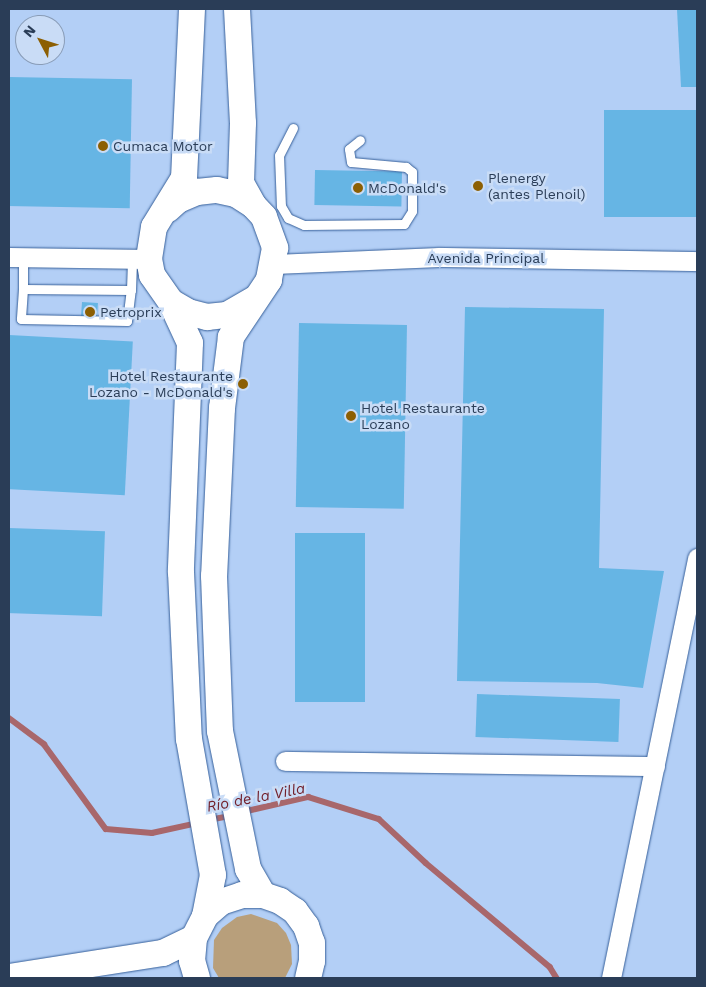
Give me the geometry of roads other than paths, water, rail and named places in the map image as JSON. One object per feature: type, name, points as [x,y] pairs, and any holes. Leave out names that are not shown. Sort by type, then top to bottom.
[{"type":"street","points":[[141,259],[154,227],[184,178],[192,9]]},
{"type":"street","points":[[237,9],[243,123],[241,183],[253,205],[272,231],[274,264],[261,294],[231,337],[222,408],[214,576],[220,731],[248,869],[263,894]]},
{"type":"street","points":[[164,213],[178,200],[197,192],[217,190],[236,194],[253,205]]},
{"type":"street","points":[[16,257],[141,259]]},
{"type":"street","name":"Avenida Principal","points":[[274,264],[439,257],[697,261]]},
{"type":"street","points":[[141,259],[171,302],[190,343],[181,572],[189,739],[213,875],[192,961],[197,978]]},
{"type":"street","points":[[171,302],[188,312],[207,317],[240,310],[261,294]]},
{"type":"street","points":[[611,978],[697,558]]},
{"type":"street","points":[[285,760],[655,766]]},
{"type":"street","points":[[9,977],[163,953],[199,927],[221,902],[242,895],[263,894],[288,906],[306,926],[312,952],[308,978]]},
{"type":"lane","points":[[293,128],[279,155],[281,206],[288,218],[304,225],[404,224],[412,211],[412,172],[406,168],[351,162],[349,149],[360,140]]},
{"type":"lane","points":[[16,257],[23,289],[21,319],[126,321],[131,290],[141,259]]},
{"type":"lane","points":[[23,289],[131,290]]},
{"type":"waterway","name":"Río de la Villa","points":[[9,718],[44,744],[106,829],[152,833],[198,823]]},
{"type":"waterway","name":"Río de la Villa","points":[[243,812],[308,797],[379,819],[426,863],[550,967],[557,978]]},
{"type":"waterway","name":"Río de la Villa","points":[[209,820],[229,816]]},
{"type":"place","name":"Cumaca Motor","points":[[103,146]]},
{"type":"place","name":"Plenergy (antes Plenoil)","points":[[478,186]]},
{"type":"place","name":"McDonald's","points":[[358,188]]},
{"type":"place","name":"Petroprix","points":[[90,312]]},
{"type":"place","name":"Hotel Restaurante Lozano - McDonald's","points":[[243,384]]},
{"type":"place","name":"Hotel Restaurante Lozano","points":[[351,416]]}]
